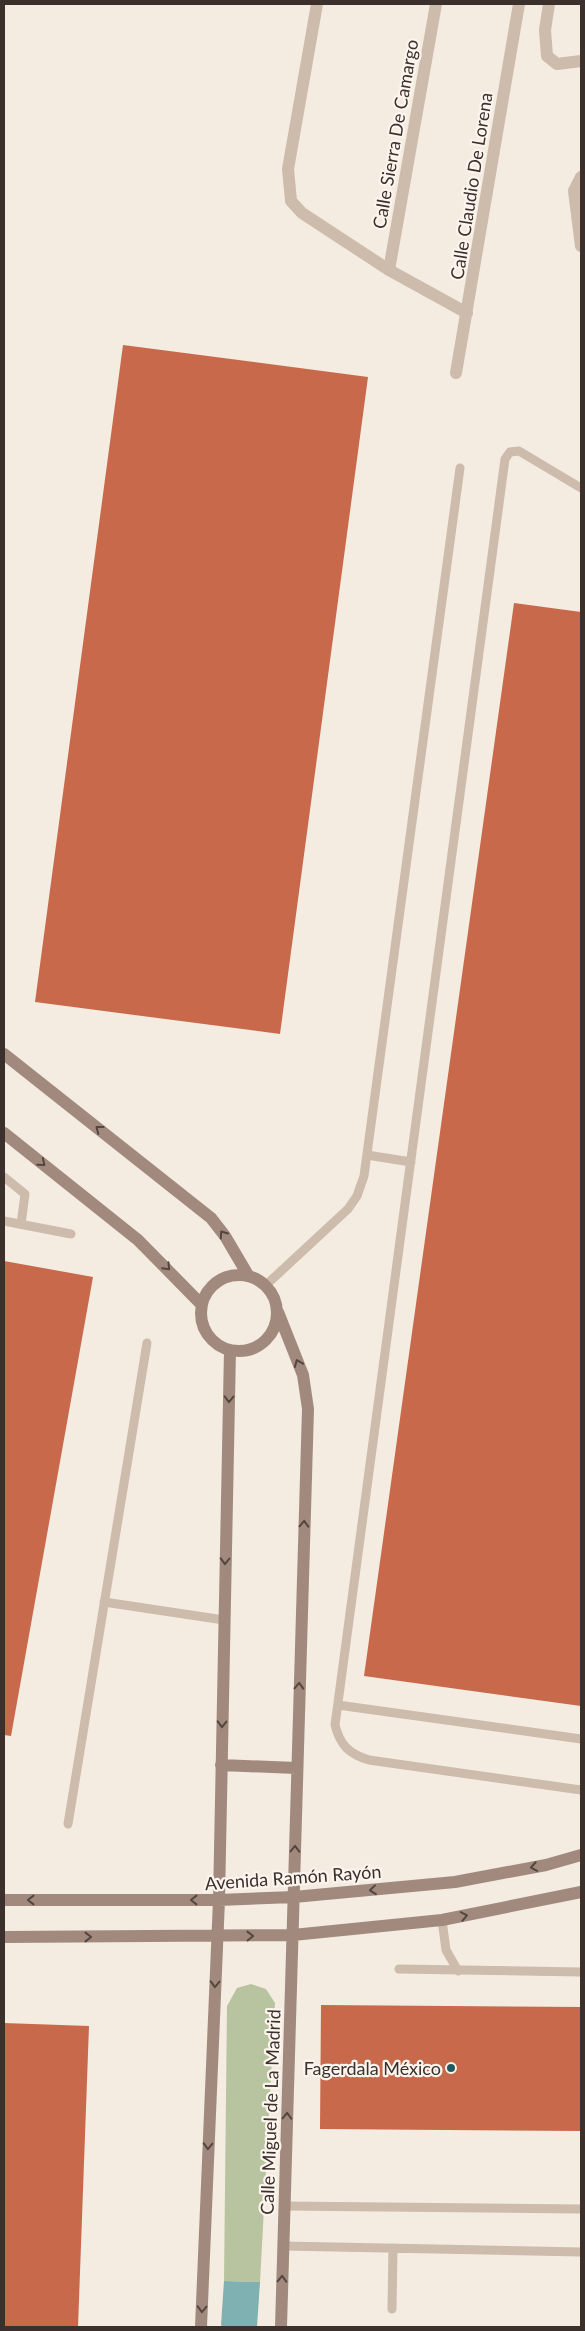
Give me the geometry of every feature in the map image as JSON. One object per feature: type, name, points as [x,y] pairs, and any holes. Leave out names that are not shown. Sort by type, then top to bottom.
[{"type":"street","points":[[316,4],[288,169],[288,186],[291,201],[302,213],[389,270],[467,313]]},
{"type":"street","name":"Calle Sierra De Camargo","points":[[389,270],[436,4]]},
{"type":"street","name":"Calle Claudio De Lorena","points":[[456,373],[519,4]]},
{"type":"street","points":[[549,4],[545,30],[547,56],[557,64],[581,61]]},
{"type":"street","points":[[581,177],[574,191],[581,246]]},
{"type":"street","points":[[4,1054],[211,1218],[225,1236],[248,1275]]},
{"type":"street","points":[[4,1133],[138,1240],[202,1304]]},
{"type":"street","points":[[233,1275],[248,1275],[266,1285],[272,1293],[278,1312],[273,1331],[259,1346],[245,1350],[230,1350],[220,1346],[206,1332],[202,1323],[202,1304],[205,1294],[219,1280],[233,1275]]},
{"type":"street","name":"Calle Miguel de La Madrid","points":[[278,1312],[303,1375],[307,1393],[281,2327]]},
{"type":"street","points":[[201,2327],[219,1900],[230,1350]]},
{"type":"street","points":[[221,1765],[296,1768]]},
{"type":"street","name":"Avenida Ramón Rayón","points":[[4,1900],[294,1898],[455,1882],[546,1865],[581,1855]]},
{"type":"street","points":[[4,1937],[293,1935],[442,1920],[581,1892]]},
{"type":"lane","points":[[581,488],[519,451],[510,452],[505,459],[335,1725],[338,1738],[354,1756],[369,1760],[581,1790]]},
{"type":"lane","points":[[266,1285],[348,1210],[357,1196],[364,1176],[460,468]]},
{"type":"lane","points":[[367,1155],[411,1162]]},
{"type":"lane","points":[[4,1177],[25,1194],[21,1224]]},
{"type":"lane","points":[[4,1221],[71,1234]]},
{"type":"lane","points":[[68,1824],[147,1343]]},
{"type":"lane","points":[[104,1602],[224,1620]]},
{"type":"lane","points":[[338,1705],[581,1739]]},
{"type":"lane","points":[[442,1920],[446,1950],[458,1971]]},
{"type":"lane","points":[[399,1970],[581,1972]]},
{"type":"lane","points":[[284,2206],[581,2209]]},
{"type":"lane","points":[[284,2246],[581,2252]]},
{"type":"lane","points":[[392,2248],[392,2309]]},
{"type":"green space","points":[[251,1984],[266,1989],[275,2003],[260,2282],[224,2281],[227,2006],[237,1988]]},
{"type":"water","points":[[224,2281],[260,2282],[257,2327],[223,2327],[221,2325]]},
{"type":"building","points":[[123,345],[368,377],[280,1034],[35,1002]]},
{"type":"building","points":[[514,603],[581,612],[581,1706],[364,1676]]},
{"type":"building","points":[[4,1261],[93,1277],[11,1736],[4,1735]]},
{"type":"building","name":"Fagerdala México","points":[[321,2005],[581,2007],[581,2131],[320,2129]]},
{"type":"building","points":[[4,2023],[89,2026],[78,2327],[4,2327]]},
{"type":"place","name":"Fagerdala México","points":[[451,2068]]}]
